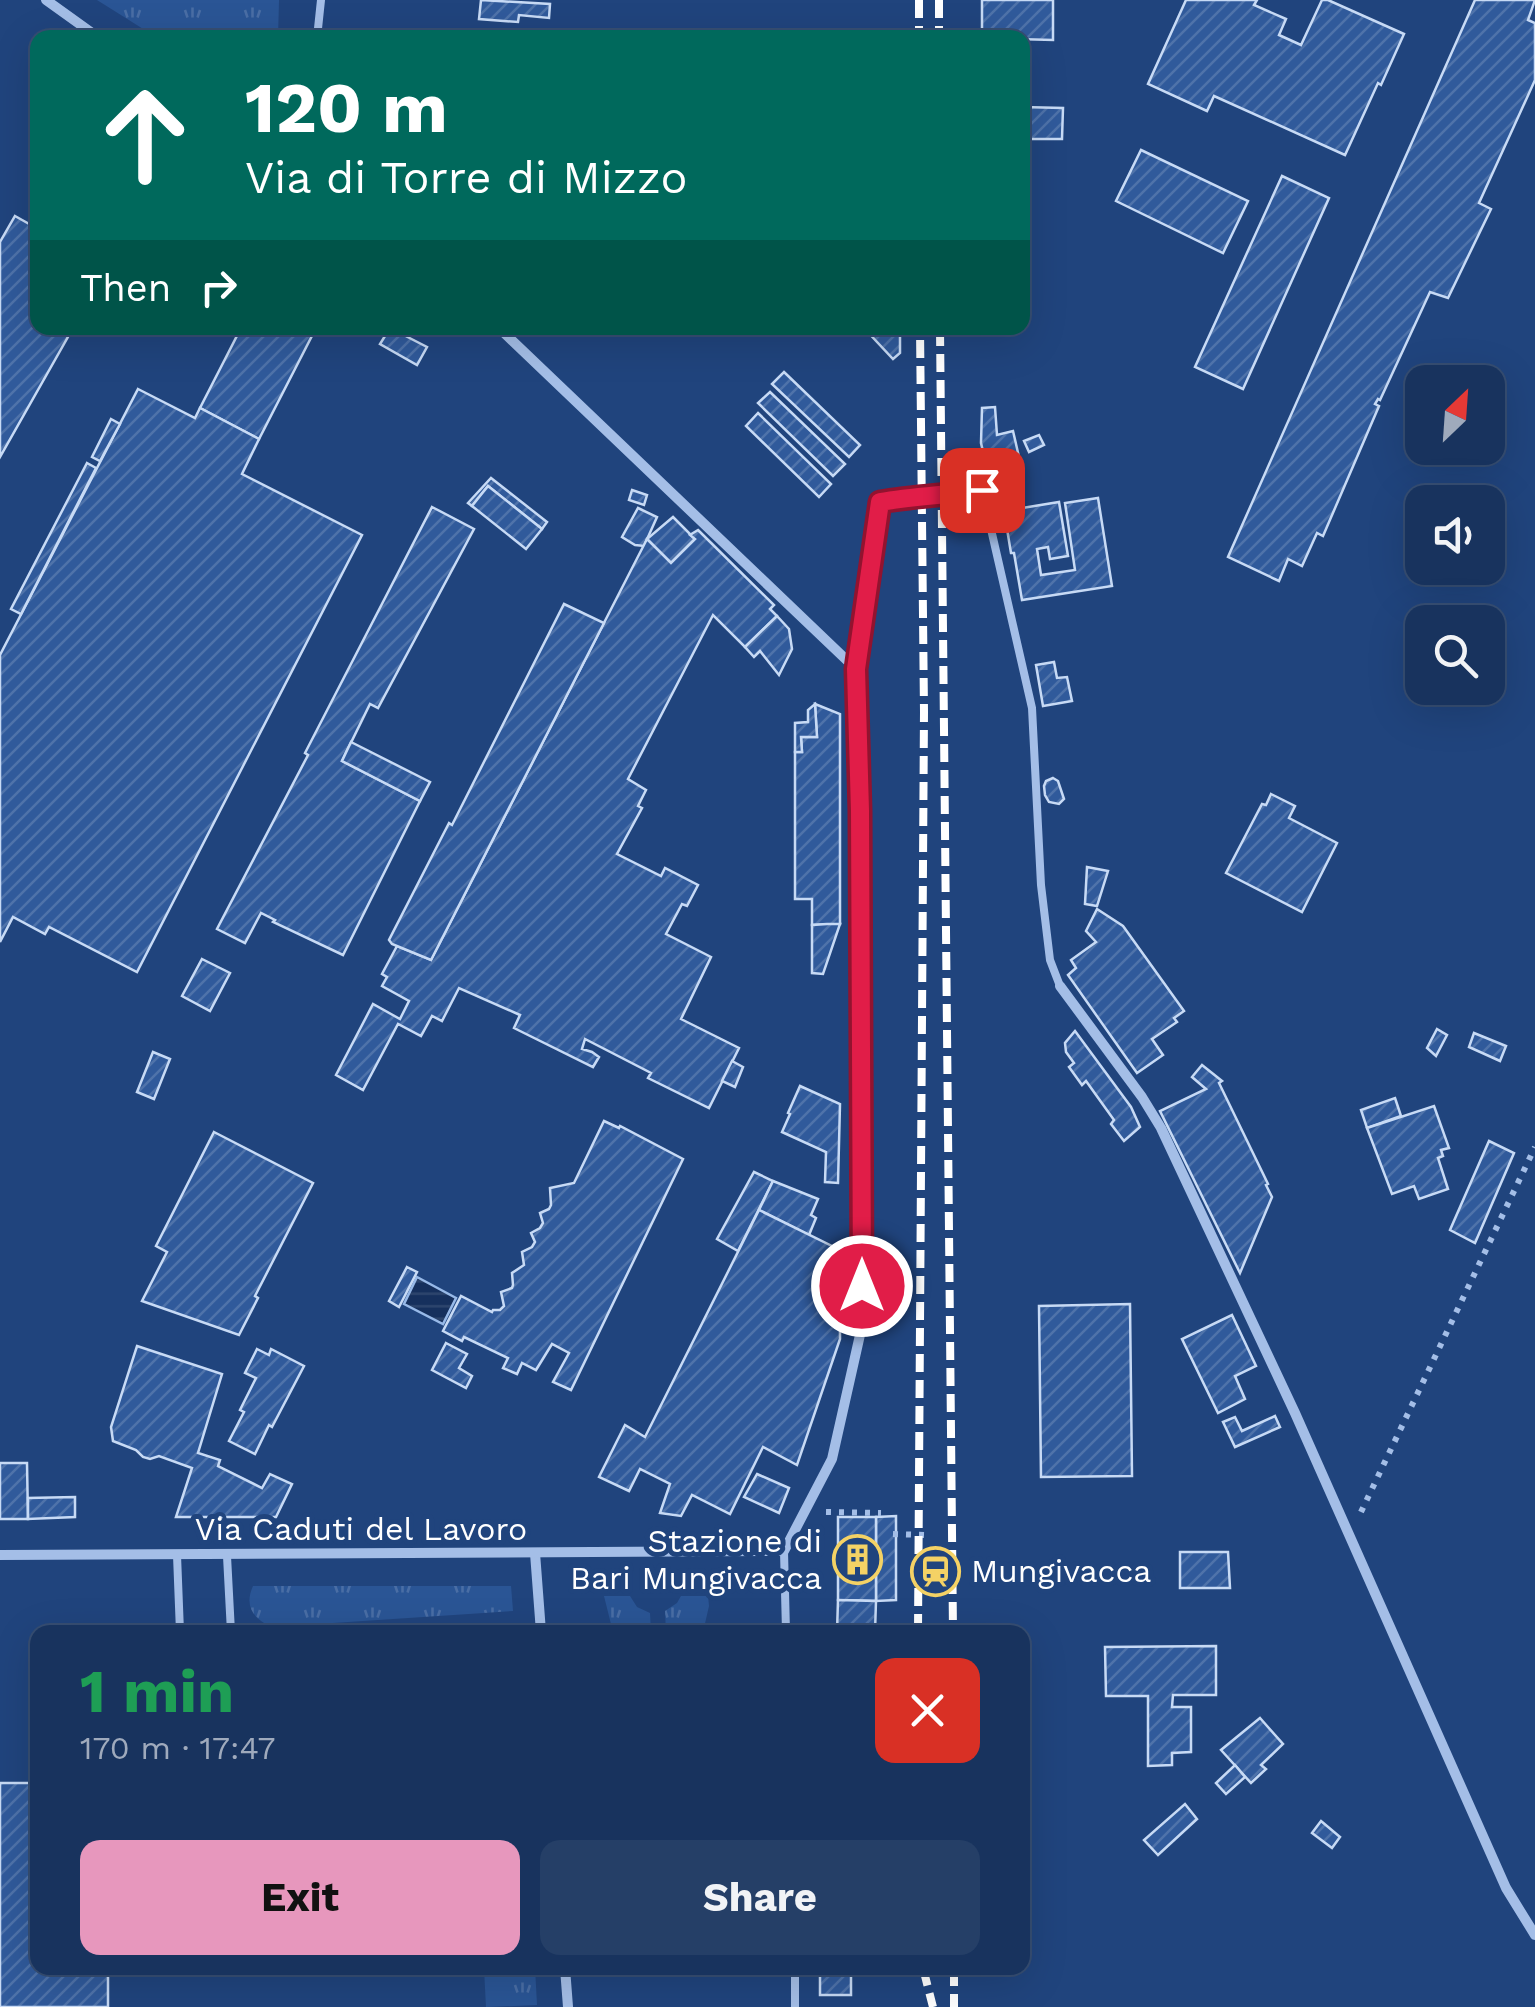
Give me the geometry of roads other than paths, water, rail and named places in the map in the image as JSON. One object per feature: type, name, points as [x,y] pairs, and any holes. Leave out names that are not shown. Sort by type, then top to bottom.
[{"type":"street","points":[[46,0],[88,30]]},
{"type":"street","points":[[506,335],[856,669],[862,1326],[832,1458],[784,1552]]},
{"type":"street","points":[[1060,986],[1142,1096],[1161,1128],[1295,1412],[1506,1888],[1535,1935]]},
{"type":"street","name":"Via Caduti del Lavoro","points":[[0,1555],[784,1552]]},
{"type":"street","points":[[535,1553],[540,1625]]},
{"type":"street","points":[[566,1975],[568,2007]]},
{"type":"lane","points":[[318,30],[322,0]]},
{"type":"lane","points":[[974,456],[1032,708],[1041,884],[1050,960],[1060,986]]},
{"type":"lane","points":[[856,669],[880,502],[982,490]]},
{"type":"lane","points":[[784,1552],[786,1625]]},
{"type":"lane","points":[[178,1556],[180,1625]]},
{"type":"lane","points":[[226,1556],[231,1625]]},
{"type":"lane","points":[[794,1975],[795,2007]]},
{"type":"railway","points":[[919,0],[919,30]]},
{"type":"railway","points":[[939,0],[939,30]]},
{"type":"railway","points":[[918,1625],[924,712],[920,335]]},
{"type":"railway","points":[[940,335],[953,1625]]},
{"type":"railway","points":[[925,1975],[933,2007]]},
{"type":"railway","points":[[954,1975],[954,2007]]},
{"type":"place","name":"Stazione di Bari Mungivacca","points":[[857,1559]]},
{"type":"place","name":"Mungivacca","points":[[936,1571]]}]
